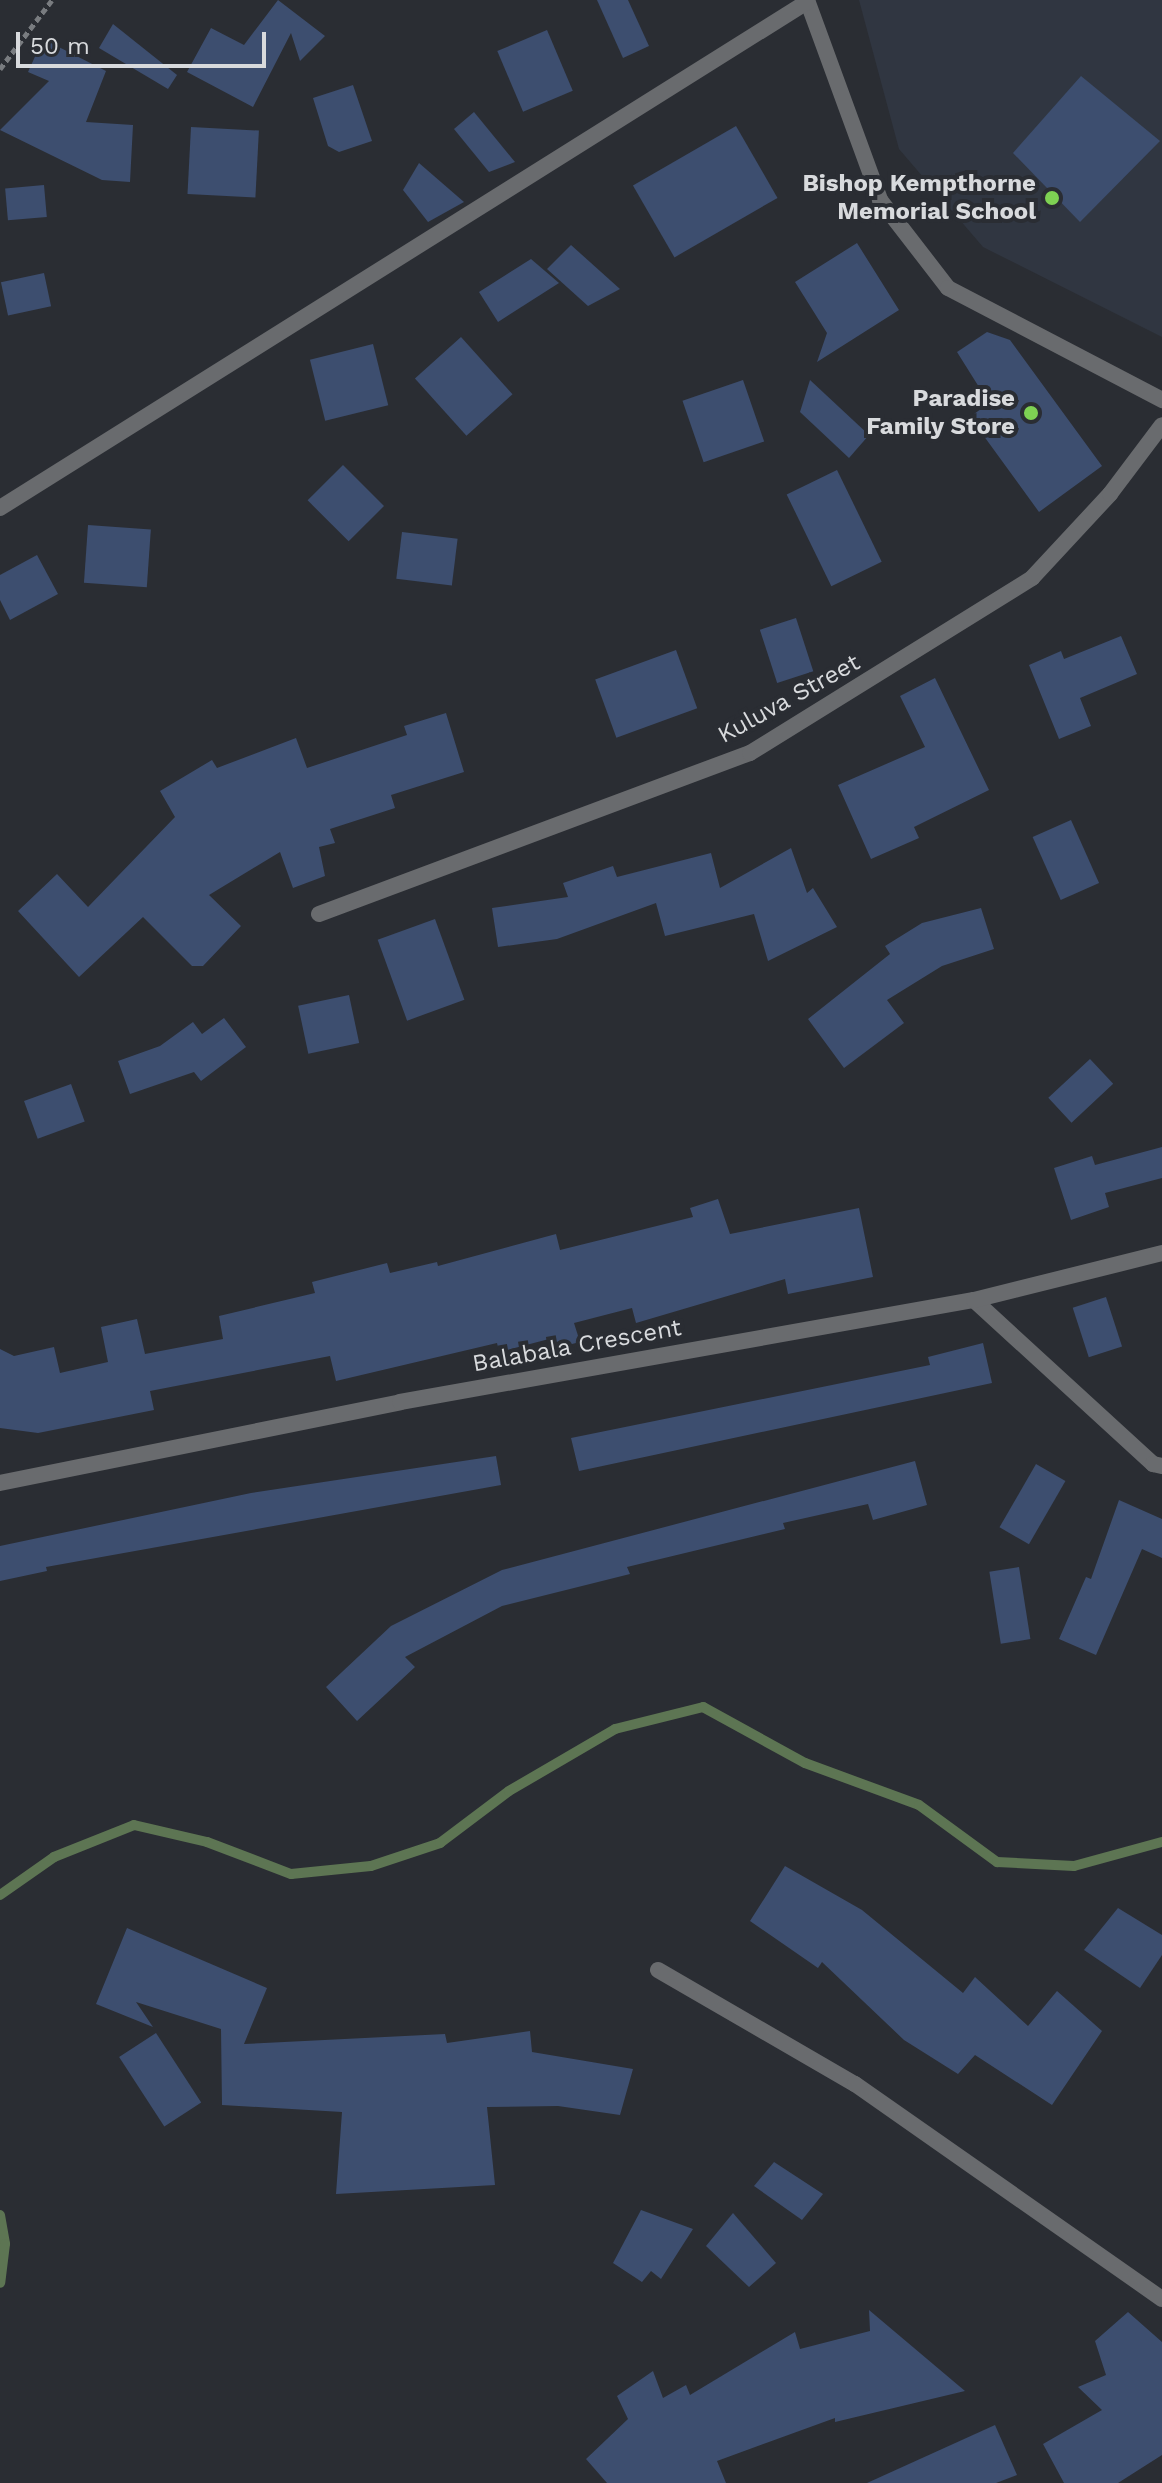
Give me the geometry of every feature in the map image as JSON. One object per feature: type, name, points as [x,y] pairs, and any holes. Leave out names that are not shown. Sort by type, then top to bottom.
[{"type":"street","points":[[0,508],[807,1],[880,200],[948,288],[1162,400]]},
{"type":"street","name":"Kuluva Street","points":[[319,914],[750,753],[1032,578],[1110,494],[1162,425]]},
{"type":"street","name":"Balabala Crescent","points":[[0,1483],[400,1402],[974,1300],[1162,1253]]},
{"type":"street","points":[[974,1300],[1153,1464],[1162,1466]]},
{"type":"street","points":[[658,1970],[855,2084],[1162,2299]]},
{"type":"path","points":[[0,69],[52,0]]},
{"type":"shaded area","name":"Bishop Kempthorne Memorial School","points":[[859,0],[1162,0],[1162,337],[983,247],[899,149]]},
{"type":"building","points":[[278,0],[325,36],[300,61],[291,33],[253,107],[187,72],[211,28],[244,45]]},
{"type":"building","points":[[597,0],[628,0],[649,46],[623,58]]},
{"type":"building","points":[[113,24],[177,75],[168,89],[99,48]]},
{"type":"building","points":[[547,30],[573,91],[523,112],[497,51]]},
{"type":"building","points":[[43,39],[106,71],[86,122],[133,125],[130,182],[102,180],[0,130],[49,81],[28,72]]},
{"type":"building","points":[[1081,76],[1160,141],[1080,222],[1013,153]]},
{"type":"building","points":[[353,85],[372,141],[339,152],[328,146],[313,98]]},
{"type":"building","points":[[474,112],[515,162],[489,172],[454,129]]},
{"type":"building","points":[[736,126],[778,198],[674,257],[633,186]]},
{"type":"building","points":[[191,127],[259,131],[255,197],[187,194]]},
{"type":"building","points":[[419,163],[464,202],[428,222],[403,190]]},
{"type":"building","points":[[44,185],[47,217],[8,220],[5,188]]},
{"type":"building","points":[[857,243],[899,310],[817,362],[827,333],[795,282]]},
{"type":"building","points":[[571,245],[620,289],[588,306],[547,269]]},
{"type":"building","points":[[531,259],[559,283],[498,322],[479,292]]},
{"type":"building","points":[[44,273],[51,306],[8,315],[1,282]]},
{"type":"building","points":[[987,332],[1010,340],[1102,466],[1039,512],[970,417],[989,403],[957,352]]},
{"type":"building","points":[[461,337],[513,394],[466,436],[415,378]]},
{"type":"building","points":[[373,344],[388,405],[325,421],[310,360]]},
{"type":"building","points":[[743,380],[764,441],[704,462],[682,401]]},
{"type":"building","points":[[810,380],[869,435],[849,458],[800,412]]},
{"type":"building","points":[[343,465],[384,506],[349,541],[308,500]]},
{"type":"building","points":[[837,470],[882,562],[831,586],[787,495]]},
{"type":"building","points":[[88,525],[151,529],[147,587],[84,583]]},
{"type":"building","points":[[402,532],[458,539],[452,585],[396,579]]},
{"type":"building","points":[[37,555],[58,594],[10,620],[0,600],[0,575]]},
{"type":"building","points":[[796,618],[813,671],[777,683],[760,630]]},
{"type":"building","points":[[1121,636],[1137,674],[1080,698],[1091,726],[1059,739],[1029,665],[1061,651],[1064,659]]},
{"type":"building","points":[[676,650],[697,708],[616,738],[595,679]]},
{"type":"building","points":[[935,678],[989,790],[914,827],[919,838],[871,859],[838,785],[925,747],[900,696]]},
{"type":"building","points":[[446,713],[464,772],[391,795],[395,808],[330,829],[335,843],[319,847],[325,876],[293,888],[280,852],[209,895],[241,926],[203,966],[192,966],[143,917],[79,977],[18,911],[57,874],[88,907],[175,817],[160,791],[212,760],[217,768],[296,738],[307,768],[407,735],[404,726]]},
{"type":"building","points":[[1071,820],[1099,883],[1061,900],[1033,837]]},
{"type":"building","points":[[791,848],[807,893],[813,888],[837,927],[768,961],[754,914],[665,936],[656,903],[557,939],[498,947],[492,908],[568,897],[563,883],[613,866],[617,877],[711,853],[720,888]]},
{"type":"building","points":[[981,908],[994,949],[942,966],[887,1000],[904,1023],[844,1068],[808,1019],[890,954],[885,946],[922,923]]},
{"type":"building","points":[[435,919],[464,1000],[407,1021],[378,940]]},
{"type":"building","points":[[349,995],[359,1043],[308,1054],[298,1006]]},
{"type":"building","points":[[224,1018],[246,1047],[201,1081],[194,1072],[130,1094],[118,1061],[160,1046],[193,1022],[202,1034]]},
{"type":"building","points":[[1090,1059],[1113,1084],[1072,1123],[1048,1098]]},
{"type":"building","points":[[71,1084],[85,1122],[38,1139],[24,1101]]},
{"type":"building","points":[[1162,1147],[1162,1178],[1105,1193],[1109,1207],[1071,1220],[1054,1168],[1092,1156],[1095,1165]]},
{"type":"building","points":[[718,1199],[730,1234],[859,1208],[873,1277],[788,1294],[785,1279],[636,1323],[632,1308],[574,1323],[580,1342],[552,1349],[549,1339],[499,1352],[497,1343],[336,1381],[330,1356],[150,1391],[154,1410],[38,1433],[0,1428],[0,1349],[14,1356],[54,1347],[60,1373],[108,1362],[101,1327],[137,1319],[145,1354],[223,1339],[219,1316],[315,1293],[312,1282],[387,1263],[390,1273],[437,1262],[438,1266],[556,1234],[560,1250],[693,1217],[690,1208]]},
{"type":"building","points":[[1106,1297],[1122,1346],[1089,1357],[1073,1308]]},
{"type":"building","points":[[983,1343],[992,1383],[579,1471],[571,1438],[930,1365],[928,1357]]},
{"type":"building","points":[[496,1456],[501,1485],[46,1567],[47,1571],[0,1581],[0,1546],[251,1493]]},
{"type":"building","points":[[915,1461],[927,1505],[873,1520],[868,1504],[783,1523],[785,1529],[627,1567],[630,1574],[502,1606],[405,1657],[415,1667],[357,1721],[326,1687],[391,1626],[502,1570]]},
{"type":"building","points":[[1036,1464],[1065,1481],[1029,1544],[1000,1527]]},
{"type":"building","points":[[1119,1500],[1162,1519],[1162,1558],[1142,1549],[1096,1655],[1059,1639],[1086,1577],[1091,1579]]},
{"type":"building","points":[[1019,1567],[1030,1639],[1001,1644],[989,1572]]},
{"type":"building","points":[[785,1866],[862,1910],[963,1993],[975,1977],[1028,2026],[1057,1991],[1102,2031],[1052,2105],[975,2055],[958,2074],[904,2040],[822,1962],[818,1968],[750,1921]]},
{"type":"building","points":[[1118,1908],[1162,1935],[1162,1955],[1140,1988],[1084,1950]]},
{"type":"building","points":[[127,1928],[267,1988],[244,2044],[445,2034],[447,2043],[530,2031],[532,2052],[633,2069],[620,2115],[558,2106],[487,2107],[495,2185],[336,2194],[342,2112],[222,2105],[221,2029],[136,2002],[153,2027],[96,2004]]},
{"type":"building","points":[[156,2033],[201,2103],[164,2127],[119,2057]]},
{"type":"building","points":[[774,2162],[823,2194],[802,2220],[754,2186]]},
{"type":"building","points":[[641,2210],[693,2229],[661,2279],[651,2271],[642,2282],[613,2263]]},
{"type":"building","points":[[733,2213],[776,2263],[749,2287],[706,2246]]},
{"type":"building","points":[[869,2310],[965,2391],[835,2422],[835,2418],[717,2461],[726,2483],[607,2483],[586,2459],[628,2419],[617,2396],[653,2371],[663,2398],[686,2385],[690,2395],[795,2332],[800,2349],[870,2331]]},
{"type":"building","points":[[1128,2312],[1162,2342],[1162,2455],[1118,2483],[1064,2483],[1043,2444],[1102,2410],[1078,2387],[1106,2375],[1095,2341]]},
{"type":"building","points":[[995,2425],[1017,2475],[996,2483],[867,2483]]},
{"type":"waterway","points":[[0,1895],[54,1857],[134,1825],[207,1842],[291,1874],[371,1866],[440,1843],[509,1791],[615,1729],[703,1707],[805,1763],[919,1805],[997,1862],[1074,1866],[1162,1842]]},
{"type":"waterway","points":[[0,2215],[5,2244],[0,2283]]},
{"type":"place","name":"Bishop Kempthorne Memorial School","points":[[1052,198]]},
{"type":"place","name":"Paradise Family Store","points":[[1031,413]]}]
